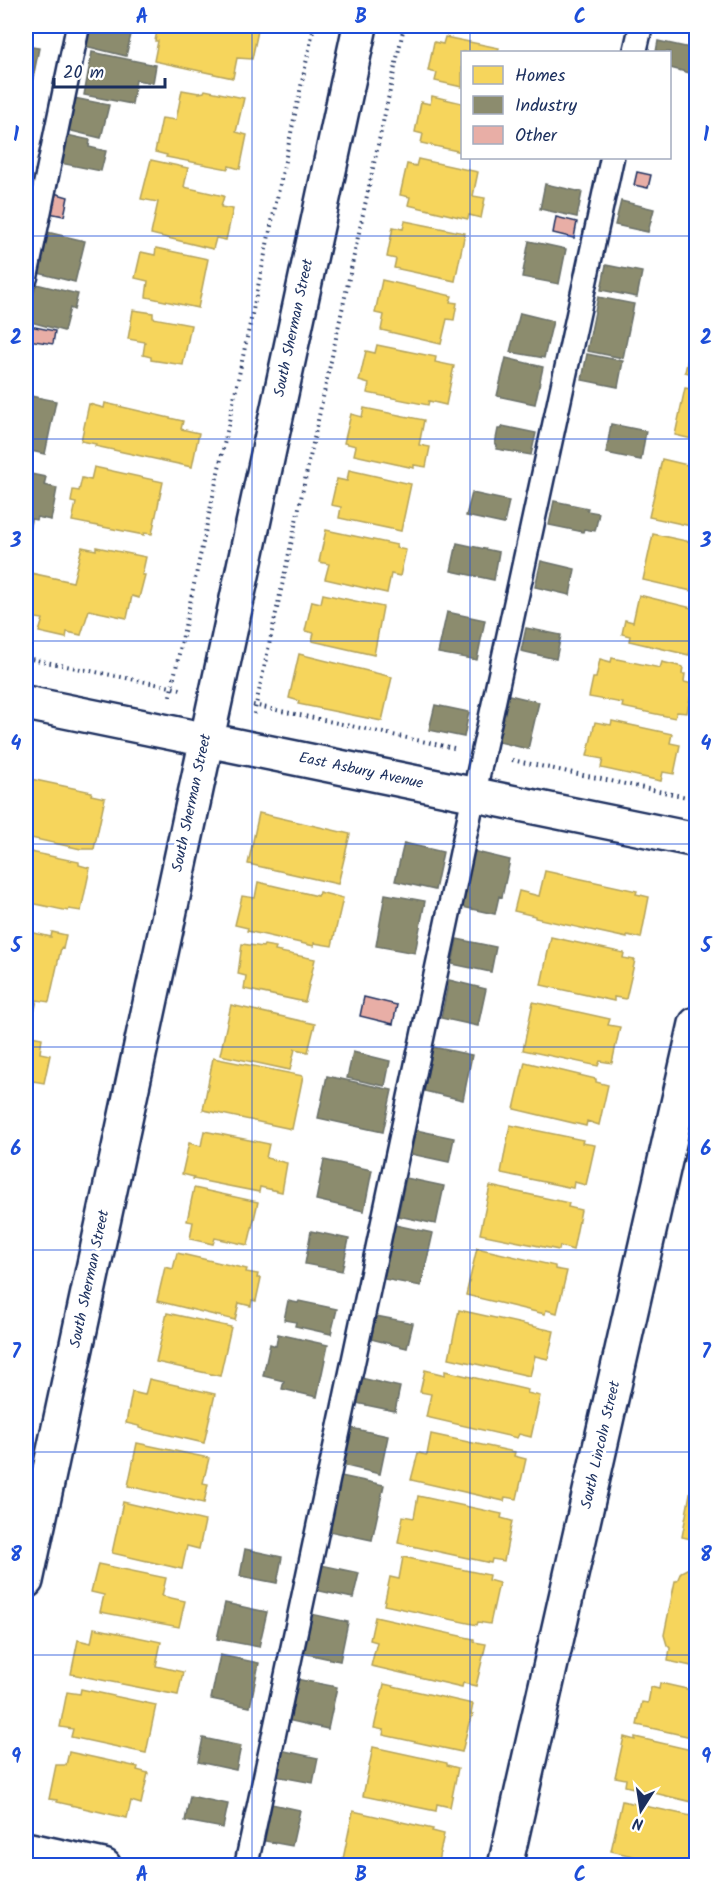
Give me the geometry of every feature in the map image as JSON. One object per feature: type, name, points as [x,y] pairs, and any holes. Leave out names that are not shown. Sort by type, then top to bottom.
[{"type":"street","name":"South Sherman Street","points":[[26,1581],[360,26]]},
{"type":"street","name":"East Asbury Avenue","points":[[26,703],[696,840]]},
{"type":"street","name":"South Lincoln Street","points":[[505,1866],[696,1024]]},
{"type":"street","points":[[26,1849],[104,1866]]},
{"type":"lane","points":[[26,277],[78,26]]},
{"type":"lane","points":[[635,51],[641,26]]},
{"type":"lane","points":[[246,1866],[612,159]]},
{"type":"path","points":[[168,706],[314,26]]},
{"type":"path","points":[[252,722],[404,26]]},
{"type":"path","points":[[26,658],[189,691]]},
{"type":"building: Homes","points":[[158,26],[259,26],[252,59],[237,58],[233,78],[154,61]]},
{"type":"building: Homes","points":[[445,37],[499,48],[498,51],[461,51],[461,87],[435,81],[437,73],[428,71],[434,42],[443,44]]},
{"type":"building: Homes","points":[[182,90],[199,93],[205,90],[244,98],[236,132],[247,135],[240,169],[229,166],[228,169],[166,157],[167,155],[155,152],[162,118],[176,120]]},
{"type":"building: Homes","points":[[432,96],[461,103],[461,152],[421,143],[423,134],[415,132],[421,102],[430,104]]},
{"type":"building: Homes","points":[[418,159],[478,172],[473,196],[485,198],[481,218],[469,215],[468,219],[408,205],[410,197],[400,195],[407,164],[416,166]]},
{"type":"building: Homes","points":[[151,160],[188,168],[184,187],[224,196],[221,207],[233,209],[226,240],[216,238],[213,249],[151,234],[158,202],[141,199]]},
{"type":"building: Homes","points":[[405,221],[465,233],[455,281],[394,268],[396,259],[387,257],[393,227],[403,229]]},
{"type":"building: Homes","points":[[156,248],[208,259],[198,308],[146,297],[148,281],[135,278],[141,252],[155,255]]},
{"type":"building: Homes","points":[[382,280],[452,296],[450,302],[457,303],[454,320],[447,319],[441,344],[381,330],[384,315],[375,313]]},
{"type":"building: Homes","points":[[133,310],[153,313],[153,318],[191,325],[183,365],[151,360],[151,357],[143,355],[145,342],[128,339]]},
{"type":"building: Homes","points":[[696,323],[696,375],[685,372]]},
{"type":"building: Homes","points":[[377,345],[436,357],[435,362],[454,366],[446,405],[429,401],[428,405],[367,393],[369,384],[359,381],[366,351],[375,353]]},
{"type":"building: Homes","points":[[685,388],[696,390],[696,440],[675,435]]},
{"type":"building: Homes","points":[[105,403],[183,421],[181,429],[199,433],[192,467],[81,441],[89,404],[104,408]]},
{"type":"building: Homes","points":[[364,408],[424,420],[419,445],[430,447],[426,467],[414,465],[414,468],[354,455],[356,446],[344,443],[351,414],[362,417]]},
{"type":"building: Homes","points":[[662,459],[696,467],[696,527],[649,517]]},
{"type":"building: Homes","points":[[94,467],[163,482],[152,534],[144,533],[144,535],[72,521],[76,503],[71,502],[73,490],[79,491],[82,478],[91,480]]},
{"type":"building: Homes","points":[[349,470],[411,484],[401,531],[339,518],[341,507],[331,505],[337,479],[347,481]]},
{"type":"building: Homes","points":[[326,530],[397,545],[396,548],[406,550],[400,576],[391,574],[387,593],[325,579],[329,564],[319,562]]},
{"type":"building: Homes","points":[[653,534],[696,543],[696,592],[643,580]]},
{"type":"building: Homes","points":[[82,547],[96,550],[96,547],[146,557],[142,575],[145,575],[139,598],[132,596],[127,618],[89,610],[81,635],[67,632],[66,638],[39,632],[43,619],[30,617],[26,629],[26,572],[73,582]]},
{"type":"building: Homes","points":[[323,594],[383,607],[374,655],[312,641],[314,633],[305,631],[312,601],[321,603]]},
{"type":"building: Homes","points":[[639,595],[696,609],[696,648],[691,647],[689,655],[629,641],[630,636],[622,634],[625,620],[633,622]]},
{"type":"building: Homes","points":[[299,654],[392,677],[382,721],[298,704],[299,701],[289,698]]},
{"type":"building: Homes","points":[[612,658],[660,668],[662,662],[683,667],[684,682],[693,684],[687,713],[677,712],[675,718],[622,707],[623,703],[589,697],[600,659],[611,662]]},
{"type":"building: Homes","points":[[612,721],[672,734],[670,743],[680,745],[674,774],[663,772],[661,781],[601,768],[603,759],[587,756],[595,722],[611,725]]},
{"type":"building: Homes","points":[[26,778],[92,792],[91,795],[105,798],[94,849],[81,849],[26,837]]},
{"type":"building: Homes","points":[[259,813],[350,834],[338,884],[248,864]]},
{"type":"building: Homes","points":[[26,851],[79,862],[79,865],[90,868],[81,911],[69,909],[68,911],[26,902]]},
{"type":"building: Homes","points":[[545,871],[637,891],[636,894],[649,897],[641,938],[627,935],[627,938],[535,918],[535,916],[514,911],[519,891],[539,896]]},
{"type":"building: Homes","points":[[258,882],[318,896],[319,892],[343,898],[332,946],[314,943],[314,946],[247,931],[248,928],[235,925],[242,896],[255,898]]},
{"type":"building: Homes","points":[[26,931],[51,937],[52,932],[66,935],[49,1002],[37,1000],[35,1009],[26,1007]]},
{"type":"building: Homes","points":[[551,937],[624,953],[623,958],[635,960],[626,999],[614,997],[614,1001],[541,985]]},
{"type":"building: Homes","points":[[242,944],[276,947],[275,951],[315,959],[305,1002],[244,989],[246,976],[238,974]]},
{"type":"building: Homes","points":[[533,1002],[610,1019],[608,1025],[620,1027],[612,1063],[600,1061],[598,1066],[523,1050]]},
{"type":"building: Homes","points":[[231,1005],[315,1024],[308,1052],[295,1049],[290,1070],[220,1055]]},
{"type":"building: Homes","points":[[26,1035],[42,1038],[40,1053],[50,1055],[44,1083],[33,1081],[32,1087],[26,1085]]},
{"type":"building: Homes","points":[[213,1058],[303,1076],[292,1129],[203,1110]]},
{"type":"building: Homes","points":[[525,1062],[596,1079],[596,1082],[608,1085],[599,1125],[587,1121],[586,1126],[514,1109]]},
{"type":"building: Homes","points":[[510,1125],[583,1140],[582,1143],[595,1145],[586,1185],[574,1182],[573,1188],[501,1173]]},
{"type":"building: Homes","points":[[204,1131],[269,1144],[266,1158],[287,1163],[282,1192],[260,1187],[259,1192],[193,1179],[194,1177],[182,1174],[189,1143],[201,1146]]},
{"type":"building: Homes","points":[[490,1186],[569,1203],[568,1207],[581,1210],[573,1250],[560,1246],[559,1250],[480,1234]]},
{"type":"building: Homes","points":[[194,1188],[258,1202],[248,1245],[215,1238],[213,1244],[190,1239],[193,1222],[187,1221]]},
{"type":"building: Homes","points":[[477,1248],[555,1266],[555,1269],[567,1271],[557,1313],[546,1310],[545,1314],[466,1295]]},
{"type":"building: Homes","points":[[177,1253],[247,1269],[246,1272],[258,1274],[257,1278],[261,1278],[256,1301],[252,1300],[251,1306],[239,1303],[235,1320],[157,1301],[165,1267],[173,1269]]},
{"type":"building: Homes","points":[[459,1310],[554,1331],[548,1359],[535,1356],[530,1376],[449,1358]]},
{"type":"building: Homes","points":[[167,1313],[231,1327],[220,1376],[156,1362]]},
{"type":"building: Homes","points":[[425,1370],[445,1375],[445,1371],[528,1390],[527,1393],[540,1396],[531,1437],[519,1434],[517,1438],[426,1417],[431,1394],[420,1392]]},
{"type":"building: Homes","points":[[149,1379],[215,1394],[204,1443],[126,1423],[132,1392],[145,1395]]},
{"type":"building: Homes","points":[[431,1434],[515,1452],[514,1456],[526,1459],[517,1499],[505,1497],[504,1501],[411,1480],[418,1453],[427,1455]]},
{"type":"building: Homes","points":[[137,1443],[209,1458],[203,1483],[208,1484],[204,1503],[128,1486]]},
{"type":"building: Homes","points":[[691,1488],[696,1489],[696,1540],[682,1537]]},
{"type":"building: Homes","points":[[418,1496],[502,1514],[501,1518],[512,1521],[504,1561],[492,1559],[491,1563],[398,1543],[403,1516],[414,1518]]},
{"type":"building: Homes","points":[[123,1502],[205,1521],[199,1549],[187,1546],[182,1569],[112,1553]]},
{"type":"building: Homes","points":[[692,1554],[696,1555],[696,1667],[668,1661],[670,1648],[664,1635],[675,1581],[681,1572],[689,1568]]},
{"type":"building: Homes","points":[[403,1557],[489,1575],[488,1580],[499,1583],[490,1624],[478,1622],[477,1625],[384,1605],[390,1577],[399,1579]]},
{"type":"building: Homes","points":[[98,1564],[166,1578],[162,1596],[185,1601],[179,1627],[100,1612],[104,1595],[91,1592]]},
{"type":"building: Homes","points":[[375,1617],[474,1639],[474,1642],[486,1644],[476,1686],[463,1683],[462,1687],[371,1666],[377,1642],[370,1640]]},
{"type":"building: Homes","points":[[94,1628],[161,1642],[156,1666],[183,1672],[178,1695],[71,1674],[78,1640],[91,1643]]},
{"type":"building: Homes","points":[[660,1683],[696,1691],[696,1738],[637,1725],[642,1702],[648,1703],[651,1687],[659,1689]]},
{"type":"building: Homes","points":[[384,1684],[473,1704],[471,1714],[473,1714],[462,1752],[383,1735],[384,1730],[374,1728]]},
{"type":"building: Homes","points":[[81,1689],[156,1705],[146,1753],[71,1737],[73,1729],[60,1727],[67,1692],[80,1694]]},
{"type":"building: Homes","points":[[624,1737],[635,1740],[635,1737],[696,1751],[696,1803],[625,1786],[626,1779],[615,1777]]},
{"type":"building: Homes","points":[[373,1747],[447,1763],[447,1765],[458,1768],[450,1807],[437,1804],[436,1811],[363,1796]]},
{"type":"building: Homes","points":[[69,1752],[138,1767],[137,1770],[148,1773],[141,1804],[131,1801],[127,1818],[49,1799],[56,1765],[66,1765]]},
{"type":"building: Homes","points":[[622,1801],[696,1817],[695,1866],[675,1866],[611,1851]]},
{"type":"building: Homes","points":[[353,1811],[433,1829],[432,1831],[444,1834],[437,1866],[372,1866],[343,1859]]},
{"type":"building: Industry","points":[[89,26],[133,26],[126,56],[85,46]]},
{"type":"building: Industry","points":[[658,41],[695,49],[690,73],[671,68],[671,51],[656,51]]},
{"type":"building: Industry","points":[[26,46],[39,48],[31,88],[26,87]]},
{"type":"building: Industry","points":[[92,52],[156,65],[153,83],[136,80],[132,104],[84,95]]},
{"type":"building: Industry","points":[[74,98],[109,105],[101,138],[67,130]]},
{"type":"building: Industry","points":[[67,135],[90,140],[89,147],[106,151],[101,171],[60,163]]},
{"type":"building: Industry","points":[[545,184],[582,192],[577,217],[540,209]]},
{"type":"building: Industry","points":[[621,201],[654,209],[648,232],[615,225]]},
{"type":"building: Industry","points":[[47,232],[85,241],[75,282],[38,273]]},
{"type":"building: Industry","points":[[529,241],[566,249],[559,284],[522,277]]},
{"type":"building: Industry","points":[[606,265],[642,272],[637,297],[601,290]]},
{"type":"building: Industry","points":[[36,284],[78,294],[74,310],[70,308],[64,331],[27,321]]},
{"type":"building: Industry","points":[[598,297],[634,304],[623,358],[587,351]]},
{"type":"building: Industry","points":[[520,313],[553,321],[544,358],[510,352]]},
{"type":"building: Industry","points":[[587,354],[623,361],[618,387],[582,380]]},
{"type":"building: Industry","points":[[506,358],[543,367],[535,404],[497,396]]},
{"type":"building: Industry","points":[[26,395],[56,401],[45,454],[26,450]]},
{"type":"building: Industry","points":[[611,424],[646,431],[641,460],[606,453]]},
{"type":"building: Industry","points":[[502,426],[536,433],[531,455],[496,449],[498,429],[502,429]]},
{"type":"building: Industry","points":[[26,473],[46,477],[44,485],[57,488],[51,520],[37,517],[36,520],[26,518]]},
{"type":"building: Industry","points":[[472,493],[509,501],[504,524],[466,516]]},
{"type":"building: Industry","points":[[554,501],[588,508],[587,511],[599,513],[595,531],[584,529],[583,532],[549,525]]},
{"type":"building: Industry","points":[[26,519],[31,520],[26,550]]},
{"type":"building: Industry","points":[[457,543],[499,552],[494,580],[451,571]]},
{"type":"building: Industry","points":[[541,561],[575,569],[570,595],[535,587]]},
{"type":"building: Industry","points":[[447,612],[485,620],[477,660],[438,653]]},
{"type":"building: Industry","points":[[526,628],[561,635],[556,659],[521,651]]},
{"type":"building: Industry","points":[[505,694],[539,702],[528,749],[495,741]]},
{"type":"building: Industry","points":[[435,705],[469,712],[464,737],[429,730]]},
{"type":"building: Industry","points":[[404,843],[443,852],[435,890],[395,881]]},
{"type":"building: Industry","points":[[472,851],[510,860],[502,897],[499,896],[495,914],[462,907]]},
{"type":"building: Industry","points":[[385,894],[425,901],[415,953],[376,946]]},
{"type":"building: Industry","points":[[457,939],[496,947],[491,972],[452,964]]},
{"type":"building: Industry","points":[[449,980],[486,989],[478,1026],[441,1018]]},
{"type":"building: Industry","points":[[433,1047],[472,1055],[463,1100],[424,1091]]},
{"type":"building: Industry","points":[[353,1052],[390,1061],[385,1086],[347,1078]]},
{"type":"building: Industry","points":[[327,1076],[392,1090],[383,1132],[318,1118]]},
{"type":"building: Industry","points":[[416,1130],[454,1138],[449,1162],[411,1154]]},
{"type":"building: Industry","points":[[324,1160],[372,1170],[364,1211],[316,1200]]},
{"type":"building: Industry","points":[[406,1178],[444,1186],[436,1224],[398,1216]]},
{"type":"building: Industry","points":[[395,1225],[433,1233],[421,1286],[384,1279]]},
{"type":"building: Industry","points":[[311,1231],[349,1239],[342,1271],[305,1264]]},
{"type":"building: Industry","points":[[288,1301],[337,1309],[331,1334],[295,1326],[296,1322],[284,1320]]},
{"type":"building: Industry","points":[[376,1316],[413,1323],[407,1348],[371,1339]]},
{"type":"building: Industry","points":[[278,1334],[328,1345],[317,1397],[282,1389],[284,1381],[263,1376],[270,1344],[276,1346]]},
{"type":"building: Industry","points":[[361,1378],[400,1387],[395,1411],[356,1403]]},
{"type":"building: Industry","points":[[351,1428],[388,1436],[380,1474],[342,1465]]},
{"type":"building: Industry","points":[[341,1476],[384,1485],[372,1540],[329,1531]]},
{"type":"building: Industry","points":[[245,1549],[282,1557],[277,1583],[240,1576]]},
{"type":"building: Industry","points":[[321,1565],[359,1573],[353,1598],[315,1590]]},
{"type":"building: Industry","points":[[225,1603],[267,1612],[259,1647],[217,1639]]},
{"type":"building: Industry","points":[[311,1614],[348,1622],[340,1661],[302,1653]]},
{"type":"building: Industry","points":[[220,1655],[259,1663],[250,1707],[211,1699]]},
{"type":"building: Industry","points":[[296,1679],[337,1687],[328,1729],[287,1720]]},
{"type":"building: Industry","points":[[203,1738],[241,1746],[236,1770],[198,1762]]},
{"type":"building: Industry","points":[[280,1750],[318,1758],[313,1783],[275,1776]]},
{"type":"building: Industry","points":[[190,1796],[228,1804],[223,1828],[185,1821]]},
{"type":"building: Industry","points":[[262,1802],[300,1810],[292,1846],[254,1839]]},
{"type":"building: Other","points":[[637,172],[651,175],[648,188],[634,185]]},
{"type":"building: Other","points":[[54,193],[68,197],[64,216],[49,213]]},
{"type":"building: Other","points":[[556,217],[577,222],[574,238],[553,233]]},
{"type":"building: Other","points":[[30,326],[55,331],[53,344],[28,340]]},
{"type":"building: Other","points":[[364,997],[397,1005],[393,1024],[360,1016]]}]
